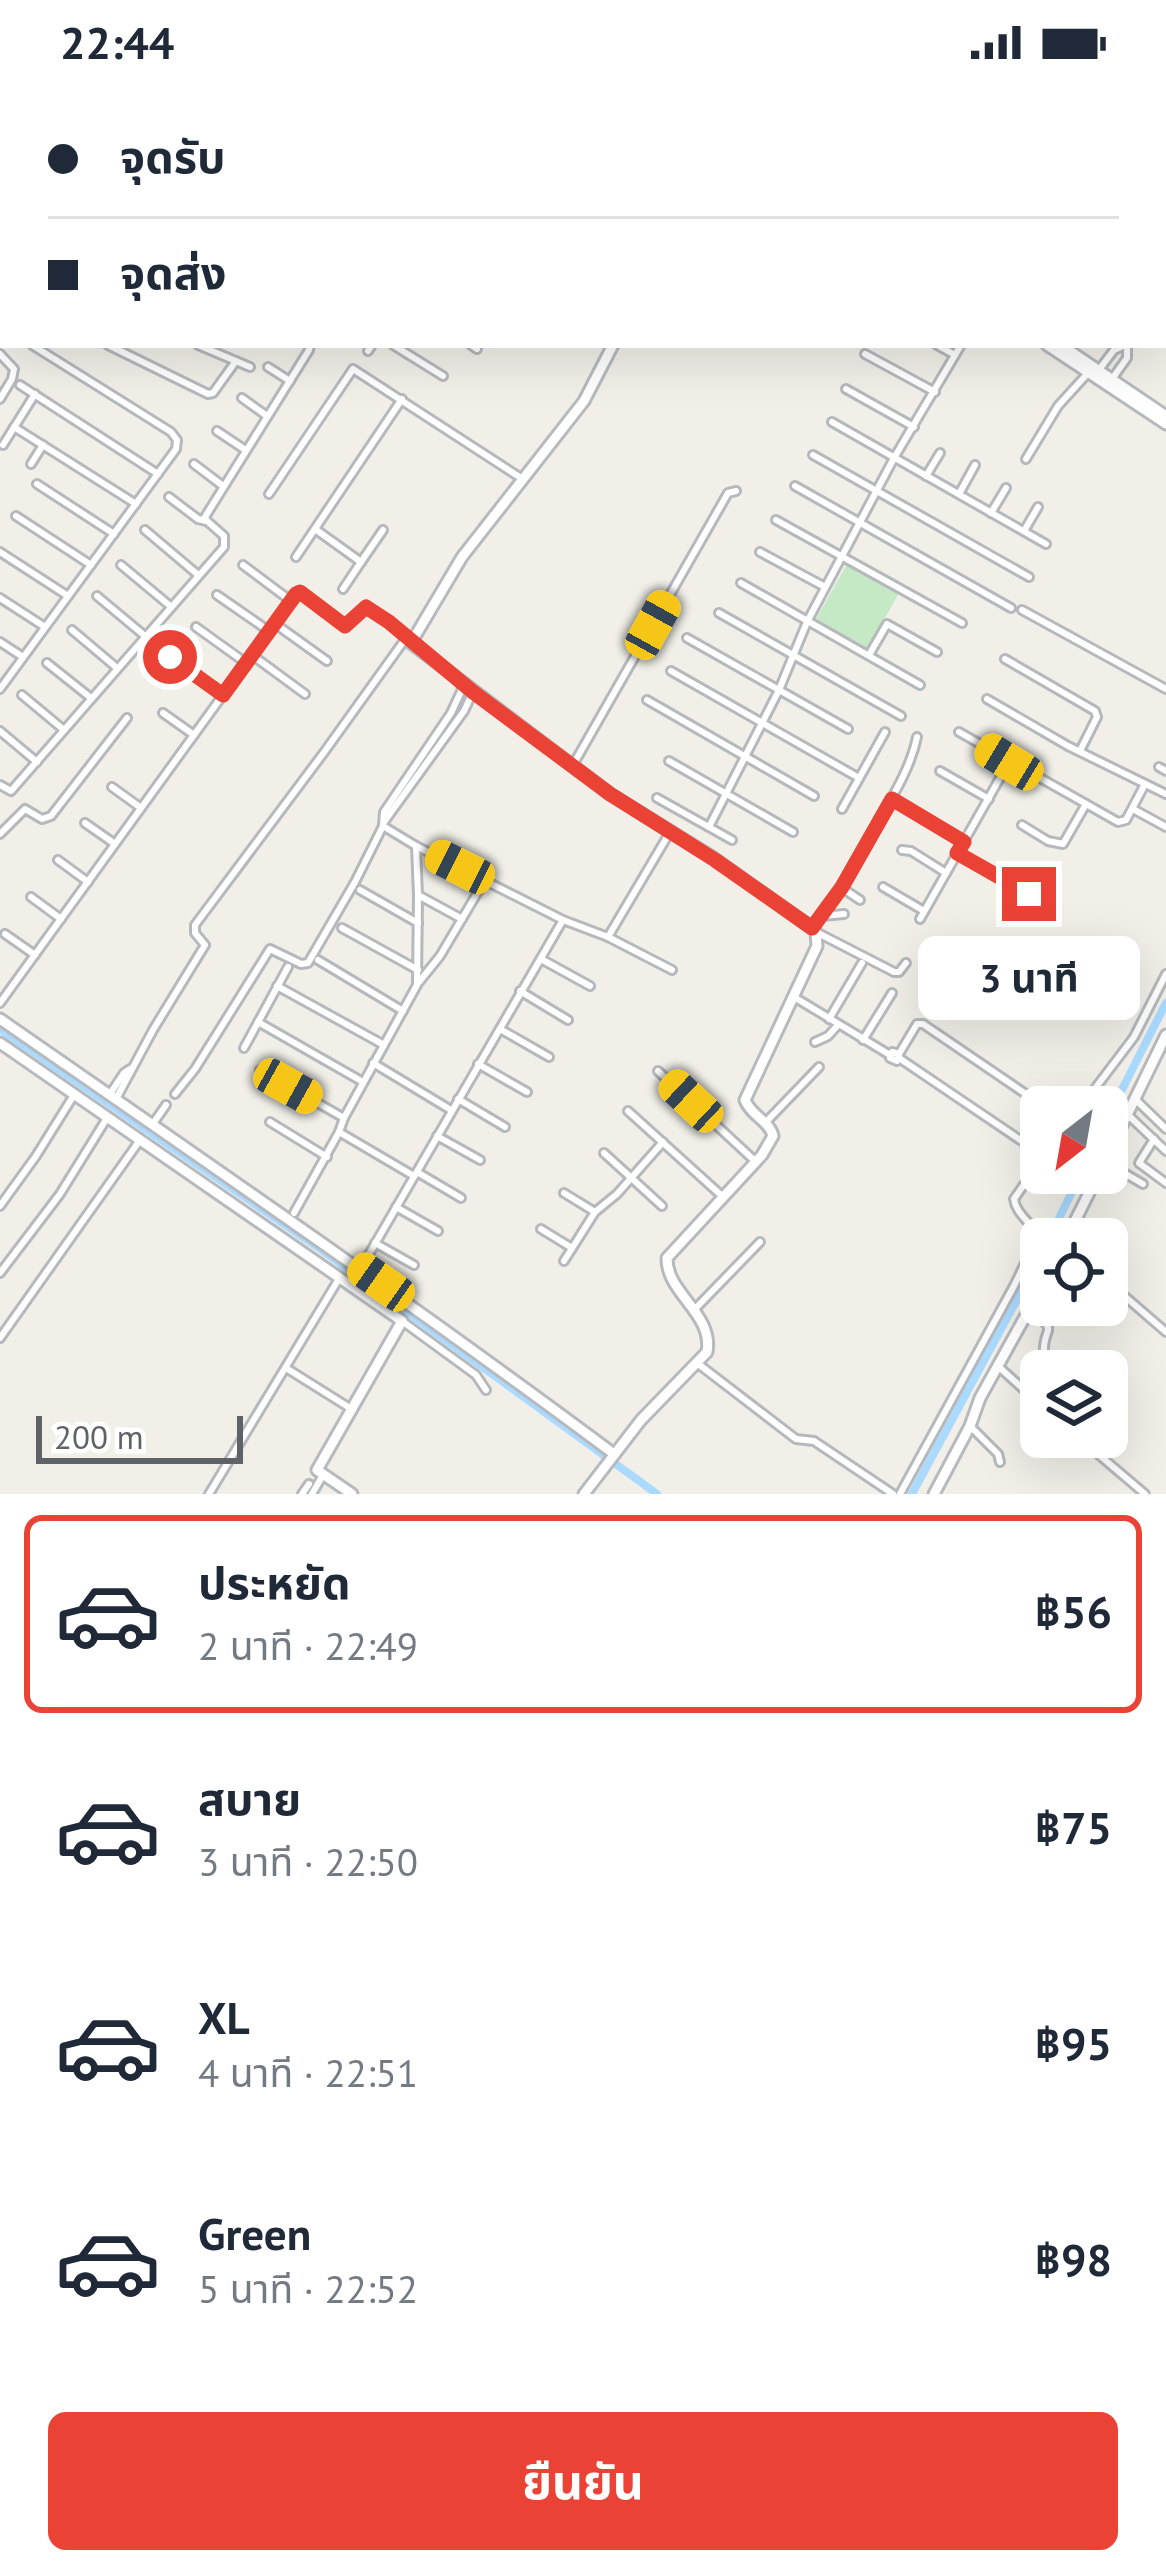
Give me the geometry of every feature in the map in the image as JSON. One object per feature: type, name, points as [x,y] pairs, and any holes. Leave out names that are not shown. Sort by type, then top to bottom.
[{"type":"street","points":[[114,348],[208,394],[236,361]]},
{"type":"street","points":[[205,348],[250,367]]},
{"type":"street","points":[[206,521],[309,348]]},
{"type":"street","points":[[398,348],[442,376]]},
{"type":"street","points":[[113,1097],[130,1076],[205,945],[195,925],[408,640],[463,557],[553,444],[584,401],[611,348]]},
{"type":"street","points":[[942,348],[955,356]]},
{"type":"street","points":[[709,827],[825,587],[959,348]]},
{"type":"street","points":[[1052,348],[1166,420]]},
{"type":"street","points":[[1065,348],[1166,420]]},
{"type":"street","points":[[1026,459],[1058,406],[1119,348]]},
{"type":"street","points":[[1111,380],[1127,358],[1126,348]]},
{"type":"street","points":[[0,689],[176,449],[171,431],[46,349]]},
{"type":"street","points":[[0,354],[14,368],[0,399]]},
{"type":"street","points":[[865,354],[935,392]]},
{"type":"street","points":[[268,367],[290,381]]},
{"type":"street","points":[[269,494],[352,369],[524,480]]},
{"type":"street","points":[[20,385],[158,474]]},
{"type":"street","points":[[846,389],[914,427]]},
{"type":"street","points":[[3,445],[35,394]]},
{"type":"street","points":[[242,398],[267,416]]},
{"type":"street","points":[[296,557],[403,399]]},
{"type":"street","points":[[832,422],[1046,544]]},
{"type":"street","points":[[14,427],[136,504]]},
{"type":"street","points":[[217,430],[245,449]]},
{"type":"street","points":[[540,435],[553,444]]},
{"type":"street","points":[[31,464],[43,446]]},
{"type":"street","points":[[926,476],[940,453]]},
{"type":"street","points":[[813,455],[1029,577]]},
{"type":"street","points":[[194,464],[223,486]]},
{"type":"street","points":[[959,494],[975,466]]},
{"type":"street","points":[[38,484],[114,534]]},
{"type":"street","points":[[795,487],[1011,608]]},
{"type":"street","points":[[992,513],[1006,488]]},
{"type":"street","points":[[572,766],[728,493],[736,491]]},
{"type":"street","points":[[0,785],[11,791],[224,547],[225,540],[206,521],[169,497]]},
{"type":"street","points":[[1024,531],[1038,507]]},
{"type":"street","points":[[16,516],[91,565]]},
{"type":"street","points":[[776,520],[962,623]]},
{"type":"street","points":[[315,529],[362,562]]},
{"type":"street","points":[[145,530],[198,575]]},
{"type":"street","points":[[343,589],[383,530]]},
{"type":"street","points":[[0,552],[68,596]]},
{"type":"street","points":[[760,552],[825,587]]},
{"type":"street","points":[[121,565],[170,606]]},
{"type":"street","points":[[243,565],[291,601]]},
{"type":"street","points":[[741,583],[920,685]]},
{"type":"street","points":[[0,1003],[300,592],[345,626],[366,607],[610,794],[814,930],[894,972],[906,963]]},
{"type":"street","points":[[218,595],[327,661]]},
{"type":"street","points":[[98,596],[145,636]]},
{"type":"street","points":[[0,598],[45,627]]},
{"type":"street","points":[[1022,610],[1166,689]]},
{"type":"street","points":[[719,613],[901,716]]},
{"type":"street","points":[[869,655],[887,625],[937,652]]},
{"type":"street","points":[[196,627],[305,694]]},
{"type":"street","points":[[71,630],[117,668]]},
{"type":"street","points":[[687,638],[848,729]]},
{"type":"street","points":[[0,641],[23,657]]},
{"type":"street","points":[[170,657],[223,695]]},
{"type":"street","points":[[1005,658],[1095,711],[1097,717],[1080,751]]},
{"type":"street","points":[[47,663],[92,698]]},
{"type":"street","points":[[671,670],[859,778]]},
{"type":"street","points":[[175,1094],[270,949],[308,963],[355,882],[383,824],[384,812],[469,688]]},
{"type":"street","points":[[22,695],[64,730]]},
{"type":"street","points":[[987,699],[1166,794]]},
{"type":"street","points":[[647,700],[814,796]]},
{"type":"street","points":[[1095,711],[1101,701]]},
{"type":"street","points":[[163,713],[194,735]]},
{"type":"street","points":[[2,828],[25,809],[47,820],[127,718]]},
{"type":"street","points":[[0,731],[37,762]]},
{"type":"street","points":[[842,809],[885,732]]},
{"type":"street","points":[[959,732],[1122,823],[1145,784]]},
{"type":"street","points":[[584,1494],[656,1403],[707,1352],[709,1343],[694,1309],[668,1272],[667,1258],[756,1162],[773,1136],[770,1126],[754,1114],[746,1100],[817,946],[814,930],[892,799],[917,737]]},
{"type":"street","points":[[669,761],[793,832]]},
{"type":"street","points":[[883,887],[922,915],[1009,762]]},
{"type":"street","points":[[940,771],[989,799]]},
{"type":"street","points":[[112,787],[141,808]]},
{"type":"street","points":[[657,798],[731,840]]},
{"type":"street","points":[[892,799],[964,842]]},
{"type":"street","points":[[1022,825],[1063,844],[1086,804]]},
{"type":"street","points":[[1133,809],[1166,827]]},
{"type":"street","points":[[85,823],[115,844]]},
{"type":"street","points":[[383,824],[416,846],[672,970]]},
{"type":"street","points":[[608,937],[670,832]]},
{"type":"street","points":[[416,846],[417,985]]},
{"type":"street","points":[[902,850],[946,872]]},
{"type":"street","points":[[957,853],[1029,894]]},
{"type":"street","points":[[58,860],[88,882]]},
{"type":"street","points":[[294,1213],[417,985],[485,880]]},
{"type":"street","points":[[842,887],[860,900]]},
{"type":"street","points":[[360,890],[418,923]]},
{"type":"street","points":[[418,895],[462,919]]},
{"type":"street","points":[[32,897],[61,919]]},
{"type":"street","points":[[822,916],[844,914]]},
{"type":"street","points":[[361,1268],[563,920]]},
{"type":"street","points":[[342,928],[418,970]]},
{"type":"street","points":[[5,934],[35,955]]},
{"type":"street","points":[[540,958],[590,986]]},
{"type":"street","points":[[318,960],[403,1010]]},
{"type":"street","points":[[829,1019],[862,963]]},
{"type":"street","points":[[244,1048],[288,967]]},
{"type":"street","points":[[1097,1086],[1134,1037],[1166,974]]},
{"type":"street","points":[[0,986],[8,992]]},
{"type":"street","points":[[278,986],[384,1045]]},
{"type":"street","points":[[520,991],[568,1020]]},
{"type":"street","points":[[863,1040],[892,993]]},
{"type":"street","points":[[794,997],[896,1056],[1020,1142]]},
{"type":"street","points":[[0,1019],[361,1268],[613,1455]]},
{"type":"street","points":[[258,1022],[363,1082]]},
{"type":"street","points":[[815,1042],[838,1024]]},
{"type":"street","points":[[896,1056],[917,1024],[923,1024],[1020,1089]]},
{"type":"street","points":[[499,1028],[549,1057]]},
{"type":"street","points":[[1128,1112],[1166,1035]]},
{"type":"street","points":[[0,1044],[340,1276],[476,1376],[486,1390]]},
{"type":"street","points":[[374,1063],[452,1110]]},
{"type":"street","points":[[478,1064],[527,1092]]},
{"type":"street","points":[[765,1123],[819,1067]]},
{"type":"street","points":[[260,1070],[344,1118]]},
{"type":"street","points":[[658,1071],[756,1162]]},
{"type":"street","points":[[0,1206],[74,1095]]},
{"type":"street","points":[[458,1099],[505,1127]]},
{"type":"street","points":[[1135,1099],[1166,1129]]},
{"type":"street","points":[[152,1125],[166,1105]]},
{"type":"street","points":[[628,1111],[722,1196]]},
{"type":"street","points":[[1128,1115],[1166,1151]]},
{"type":"street","points":[[0,1273],[60,1194],[108,1117]]},
{"type":"street","points":[[269,1122],[327,1157]]},
{"type":"street","points":[[339,1132],[461,1198]]},
{"type":"street","points":[[436,1136],[480,1160]]},
{"type":"street","points":[[1154,1139],[1139,1163],[1166,1183]]},
{"type":"street","points":[[0,1338],[140,1140]]},
{"type":"street","points":[[564,1261],[595,1212],[662,1142]]},
{"type":"street","points":[[604,1153],[662,1206]]},
{"type":"street","points":[[1128,1174],[1143,1184]]},
{"type":"street","points":[[697,1364],[796,1438],[814,1441],[896,1494],[1038,1236],[1015,1208],[1020,1186]]},
{"type":"street","points":[[564,1193],[595,1212]]},
{"type":"street","points":[[396,1207],[438,1231]]},
{"type":"street","points":[[541,1229],[572,1249]]},
{"type":"street","points":[[694,1309],[760,1242]]},
{"type":"street","points":[[375,1243],[414,1265]]},
{"type":"street","points":[[209,1494],[340,1276]]},
{"type":"street","points":[[1128,1299],[1166,1332]]},
{"type":"street","points":[[307,1494],[402,1321]]},
{"type":"street","points":[[934,1494],[1020,1326]]},
{"type":"street","points":[[998,1366],[1020,1386]]},
{"type":"street","points":[[286,1368],[353,1410]]},
{"type":"street","points":[[970,1426],[1000,1462]]},
{"type":"street","points":[[1102,1458],[1144,1494]]},
{"type":"street","points":[[318,1473],[352,1494]]},
{"type":"street","points":[[307,1494],[309,1484]]},
{"type":"green space","points":[[847,564],[899,593],[867,650],[815,621]]},
{"type":"waterway","points":[[1124,1086],[1166,1003]]},
{"type":"waterway","points":[[0,1029],[326,1253],[657,1494]]},
{"type":"waterway","points":[[1059,1218],[1071,1194]]},
{"type":"waterway","points":[[912,1494],[1020,1294]]},
{"type":"route","points":[[170,657],[223,695],[296,594],[300,592],[345,626],[366,607],[610,794],[812,928],[842,887],[892,799],[964,842],[957,853],[1029,894]]}]
